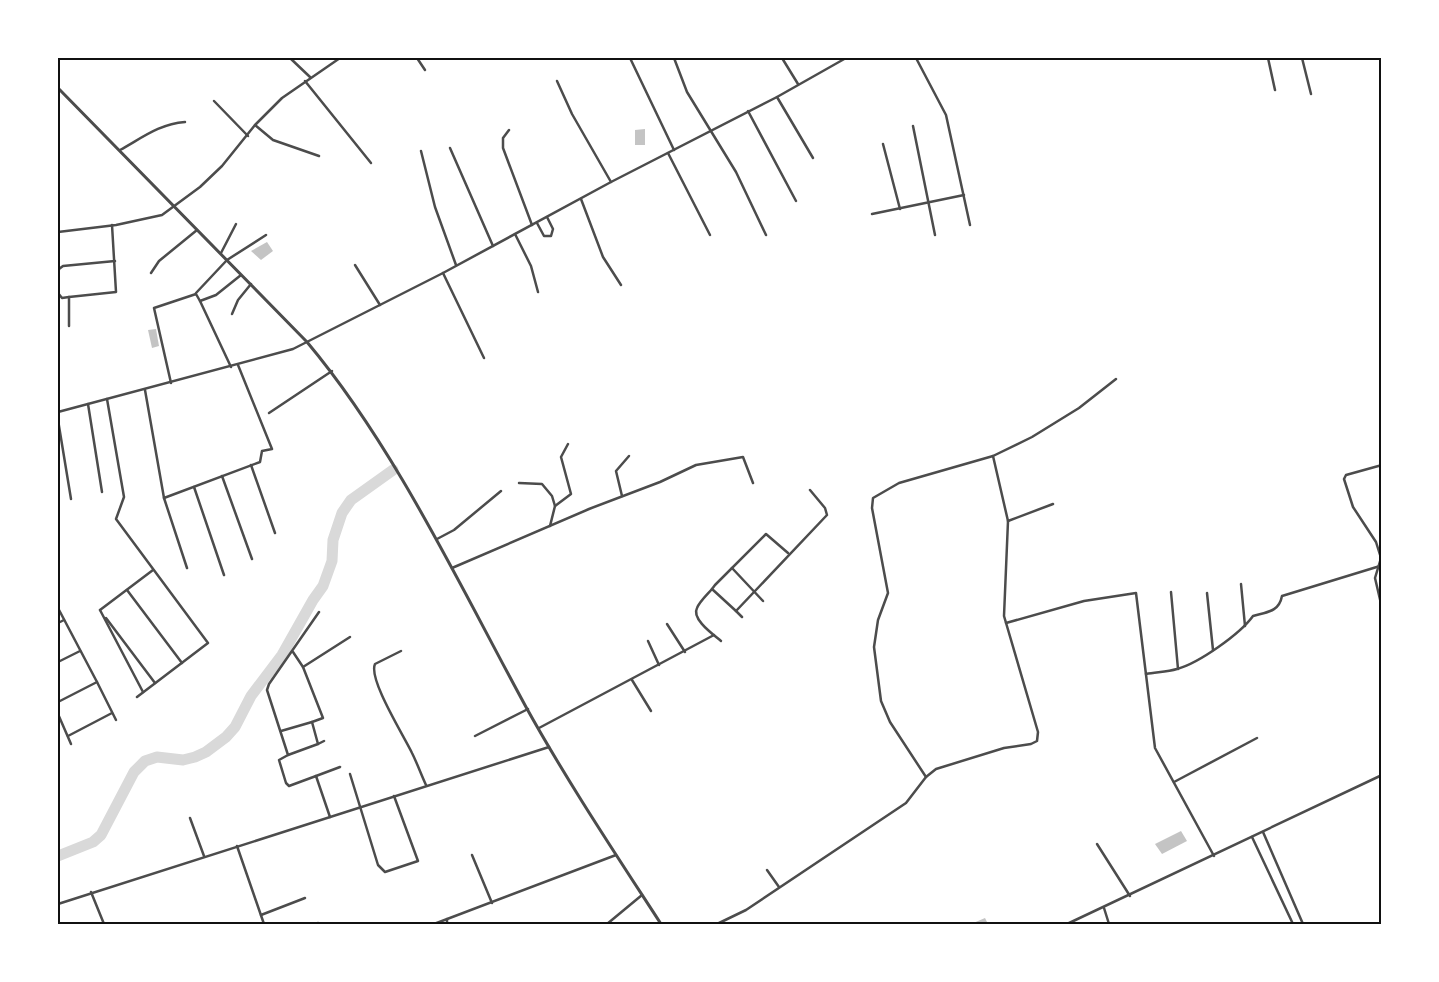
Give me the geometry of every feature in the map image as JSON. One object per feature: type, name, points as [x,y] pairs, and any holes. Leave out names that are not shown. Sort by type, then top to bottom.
[{"type":"street","points":[[290,58],[310,77]]},
{"type":"street","points":[[58,232],[155,218],[175,206],[200,187],[248,136],[255,125],[282,98],[340,58]]},
{"type":"street","points":[[417,58],[425,70]]},
{"type":"street","points":[[630,58],[674,150]]},
{"type":"street","points":[[674,58],[687,92],[736,172],[766,234]]},
{"type":"street","points":[[782,58],[798,84]]},
{"type":"street","points":[[58,412],[293,349],[443,273],[611,182],[777,97],[846,58]]},
{"type":"street","points":[[916,58],[943,106],[970,225]]},
{"type":"street","points":[[1268,58],[1275,90]]},
{"type":"street","points":[[1302,58],[1311,94]]},
{"type":"street","points":[[305,81],[371,163]]},
{"type":"street","points":[[557,82],[572,114],[611,182]]},
{"type":"street","points":[[58,88],[198,229],[307,342],[332,372],[393,467],[549,747],[661,924]]},
{"type":"street","points":[[777,97],[813,158]]},
{"type":"street","points":[[214,101],[248,136]]},
{"type":"street","points":[[748,111],[796,201]]},
{"type":"street","points":[[120,150],[155,129],[170,123],[185,122]]},
{"type":"street","points":[[255,125],[273,140],[319,156]]},
{"type":"street","points":[[913,126],[935,235]]},
{"type":"street","points":[[509,130],[503,138],[503,148],[532,225]]},
{"type":"street","points":[[883,144],[900,209]]},
{"type":"street","points":[[450,148],[493,246]]},
{"type":"street","points":[[421,151],[435,207],[456,265]]},
{"type":"street","points":[[668,153],[710,235]]},
{"type":"street","points":[[872,214],[964,195]]},
{"type":"street","points":[[581,199],[603,257],[621,285]]},
{"type":"street","points":[[536,223],[544,236],[551,236],[552,229],[547,217]]},
{"type":"street","points":[[221,253],[236,224]]},
{"type":"street","points":[[58,294],[62,298],[116,292],[112,225]]},
{"type":"street","points":[[151,272],[168,253],[198,229]]},
{"type":"street","points":[[515,234],[531,266],[538,292]]},
{"type":"street","points":[[171,383],[153,310],[156,307],[196,294],[227,260],[266,236]]},
{"type":"street","points":[[58,275],[59,269],[63,266],[115,261]]},
{"type":"street","points":[[355,265],[380,305]]},
{"type":"street","points":[[443,273],[484,358]]},
{"type":"street","points":[[200,301],[216,295],[241,275]]},
{"type":"street","points":[[232,314],[238,300],[251,284]]},
{"type":"street","points":[[196,294],[231,367]]},
{"type":"street","points":[[69,297],[69,326]]},
{"type":"street","points":[[164,498],[260,462],[262,451],[272,450],[238,365]]},
{"type":"street","points":[[269,413],[332,372]]},
{"type":"street","points":[[926,777],[890,722],[879,691],[874,647],[878,620],[888,593],[872,500],[884,489],[899,483],[993,456],[1054,425],[1116,379]]},
{"type":"street","points":[[145,390],[164,498],[187,568]]},
{"type":"street","points":[[107,399],[124,497],[116,519],[208,643],[137,697]]},
{"type":"street","points":[[88,404],[102,492]]},
{"type":"street","points":[[58,420],[71,499]]},
{"type":"street","points":[[550,527],[556,506],[571,494],[561,457],[568,444]]},
{"type":"street","points":[[622,496],[616,471],[629,456]]},
{"type":"street","points":[[717,924],[746,910],[906,804],[926,777],[936,769],[1004,748],[1031,744],[1037,741],[1038,732],[1004,611],[1008,564],[1006,537],[1008,521],[993,456]]},
{"type":"street","points":[[451,569],[622,496],[660,482],[696,465],[741,457],[747,462],[753,483]]},
{"type":"street","points":[[250,465],[275,533]]},
{"type":"street","points":[[1382,465],[1346,475],[1344,479],[1353,507],[1374,535],[1381,558],[1375,578],[1382,608]]},
{"type":"street","points":[[222,476],[252,559]]},
{"type":"street","points":[[519,483],[538,482],[542,484],[552,496],[556,506]]},
{"type":"street","points":[[194,486],[224,575]]},
{"type":"street","points":[[435,540],[454,530],[501,490]]},
{"type":"street","points":[[736,611],[828,513],[810,490]]},
{"type":"street","points":[[1008,521],[1053,504]]},
{"type":"street","points":[[722,641],[698,619],[696,610],[712,589],[766,534],[788,554]]},
{"type":"street","points":[[1146,674],[1178,669],[1213,650],[1245,627],[1253,616],[1271,612],[1280,604],[1282,596],[1380,566]]},
{"type":"street","points":[[732,568],[763,600]]},
{"type":"street","points":[[100,610],[153,570]]},
{"type":"street","points":[[1241,584],[1245,627]]},
{"type":"street","points":[[712,589],[742,617]]},
{"type":"street","points":[[127,590],[182,663]]},
{"type":"street","points":[[1171,592],[1178,669]]},
{"type":"street","points":[[1006,623],[1084,601],[1136,593],[1155,748],[1214,856]]},
{"type":"street","points":[[1207,593],[1213,650]]},
{"type":"street","points":[[58,608],[116,720]]},
{"type":"street","points":[[100,610],[155,683]]},
{"type":"street","points":[[100,610],[143,692]]},
{"type":"street","points":[[288,755],[268,687],[318,612]]},
{"type":"street","points":[[58,623],[64,620]]},
{"type":"street","points":[[667,624],[684,652]]},
{"type":"street","points":[[539,728],[714,635]]},
{"type":"street","points":[[303,667],[350,637]]},
{"type":"street","points":[[648,641],[659,665]]},
{"type":"street","points":[[58,662],[80,651]]},
{"type":"street","points":[[401,651],[375,664],[374,672],[426,785]]},
{"type":"street","points":[[281,731],[322,719],[323,716],[303,667],[292,652]]},
{"type":"street","points":[[632,680],[650,711]]},
{"type":"street","points":[[58,702],[98,682]]},
{"type":"street","points":[[475,736],[528,709]]},
{"type":"street","points":[[58,714],[71,744]]},
{"type":"street","points":[[68,736],[112,714]]},
{"type":"street","points":[[312,722],[318,744]]},
{"type":"street","points":[[1174,782],[1257,738]]},
{"type":"street","points":[[324,741],[280,758],[279,762],[287,785],[340,768]]},
{"type":"street","points":[[58,904],[549,747]]},
{"type":"street","points":[[350,774],[378,865],[382,871],[387,872],[418,861],[394,796]]},
{"type":"street","points":[[1067,924],[1130,896],[1382,775]]},
{"type":"street","points":[[316,776],[330,817]]},
{"type":"street","points":[[190,818],[204,856]]},
{"type":"street","points":[[1263,832],[1303,924]]},
{"type":"street","points":[[1252,838],[1293,924]]},
{"type":"street","points":[[1097,844],[1130,896]]},
{"type":"street","points":[[237,846],[264,924]]},
{"type":"street","points":[[472,855],[492,903]]},
{"type":"street","points":[[434,924],[616,855]]},
{"type":"street","points":[[767,870],[779,887]]},
{"type":"street","points":[[91,892],[104,924]]},
{"type":"street","points":[[607,924],[642,895]]},
{"type":"street","points":[[261,915],[305,898]]},
{"type":"street","points":[[1104,908],[1109,924]]},
{"type":"street","points":[[447,919],[447,924]]},
{"type":"building","points":[[645,129],[645,145],[635,145],[635,130]]},
{"type":"building","points":[[267,242],[273,251],[261,260],[251,251]]},
{"type":"building","points":[[156,329],[159,346],[152,348],[148,330]]},
{"type":"building","points":[[1181,831],[1187,841],[1162,854],[1155,844]]},
{"type":"building","points":[[985,918],[988,924],[971,924]]},
{"type":"waterway","points":[[58,856],[93,842],[101,835],[134,772],[145,761],[157,757],[183,760],[195,757],[206,752],[226,737],[235,727],[251,696],[282,655],[323,586],[332,561],[333,540],[342,513],[351,500],[393,470]]}]
